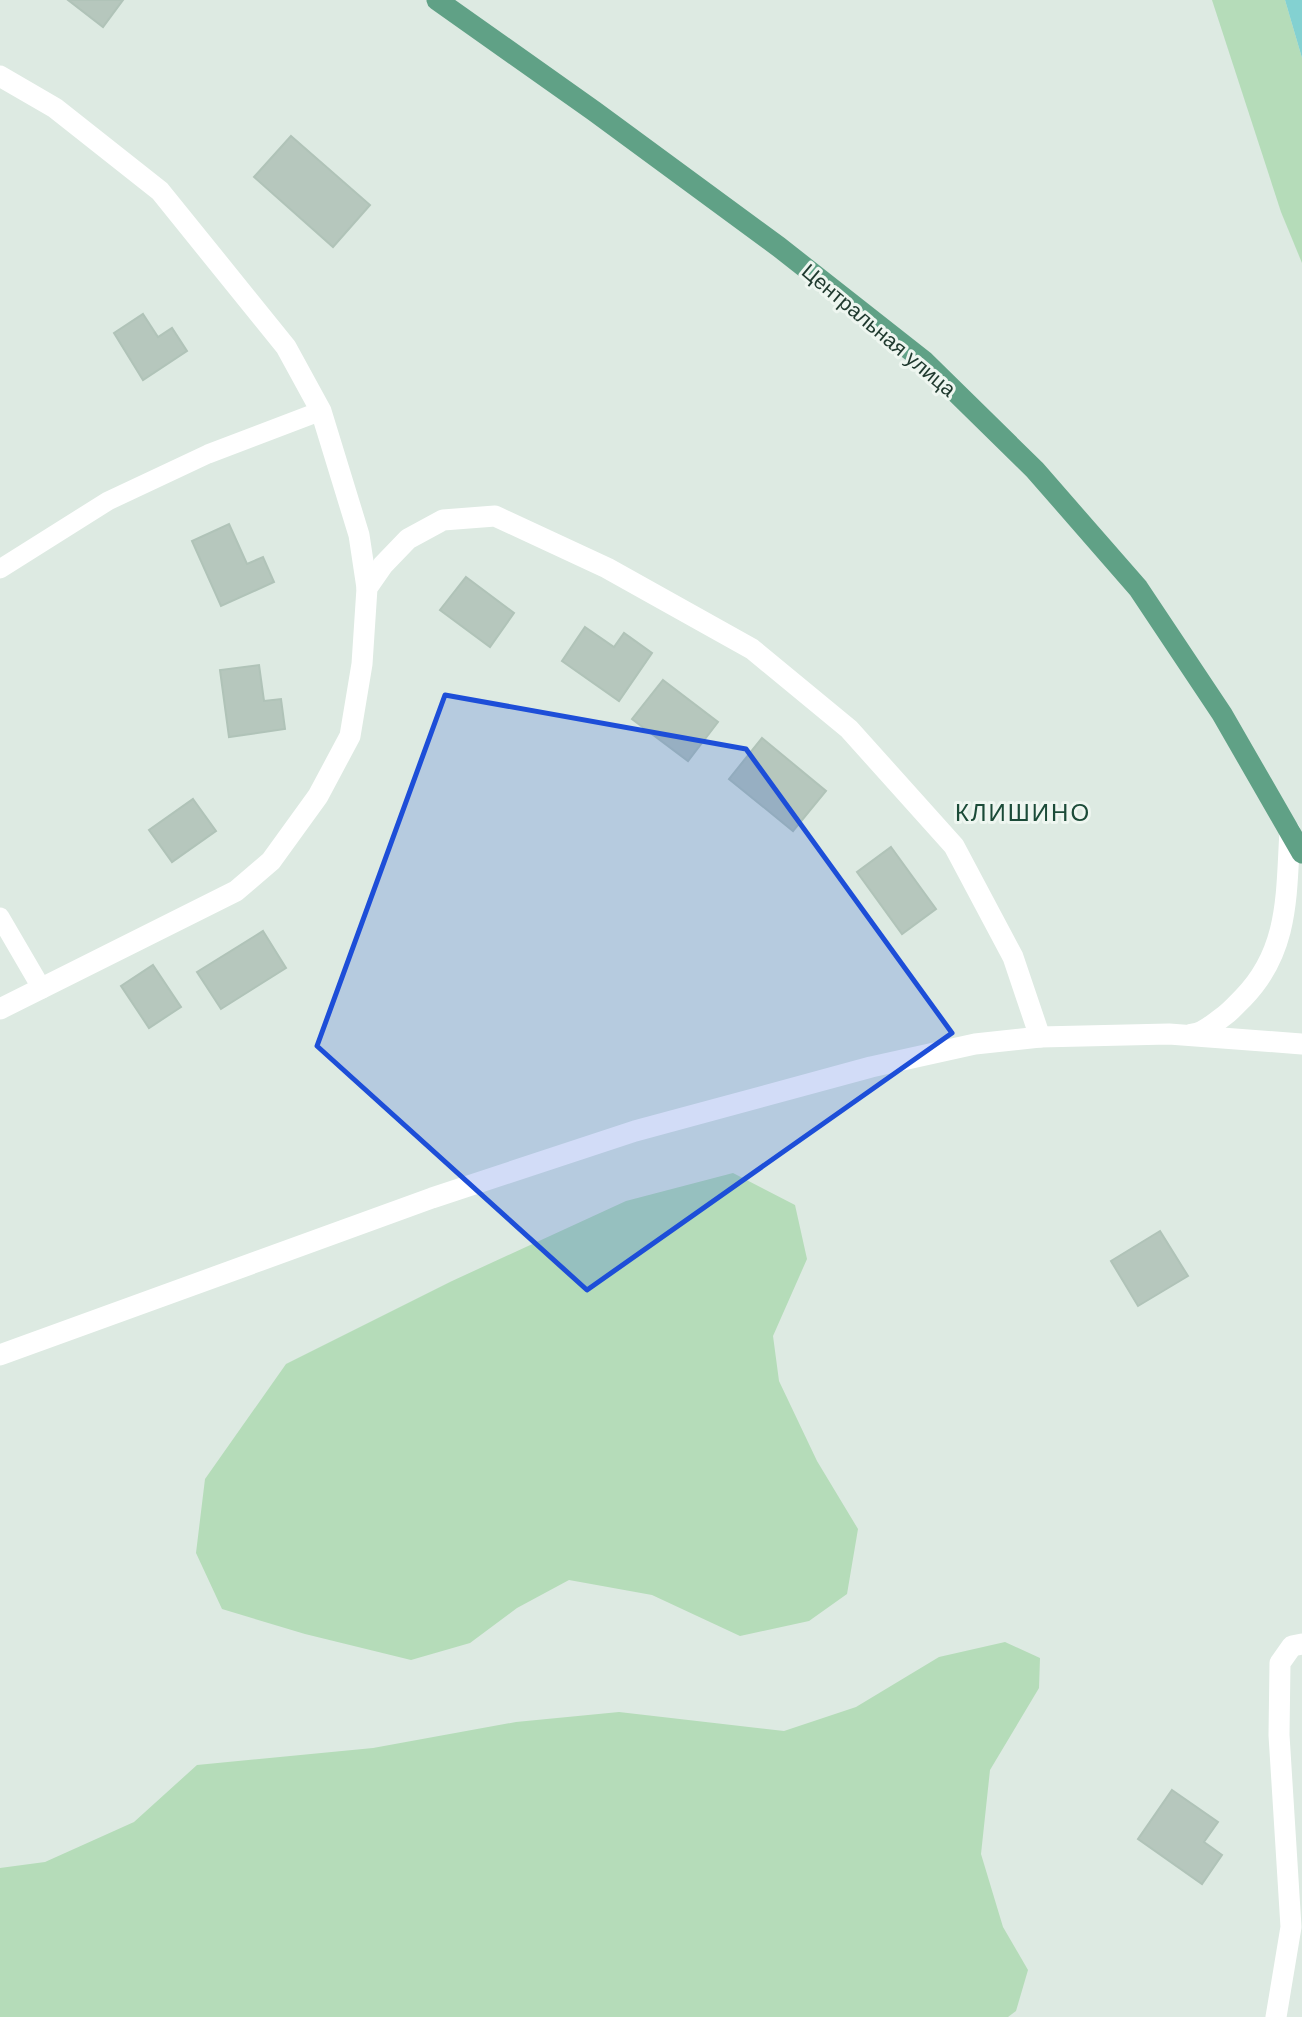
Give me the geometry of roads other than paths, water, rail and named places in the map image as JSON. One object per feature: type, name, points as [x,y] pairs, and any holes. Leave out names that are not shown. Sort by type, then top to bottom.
[{"type":"main road","name":"Центральная улица","points":[[437,0],[757,231],[924,361],[1035,470],[1138,588],[1222,714],[1302,853]]},
{"type":"street","points":[[0,76],[54,108],[160,191],[286,347],[321,411],[359,535],[366,588],[362,664],[350,736],[318,796],[271,861],[236,891],[0,1009]]},
{"type":"street","points":[[366,588],[408,539],[443,520],[495,516],[607,568],[752,649],[849,729],[954,846],[1013,957],[1040,1037]]},
{"type":"street","points":[[0,1355],[432,1198],[635,1131],[871,1067],[975,1044],[1040,1037],[1198,1034],[1228,1013],[1256,985],[1276,948],[1284,913],[1290,831]]},
{"type":"street","points":[[1169,1034],[1302,1044]]},
{"type":"street","points":[[1276,2017],[1291,1927],[1279,1735],[1280,1663],[1292,1646],[1302,1644]]},
{"type":"lane","points":[[0,569],[108,501],[208,454],[321,411]]},
{"type":"lane","points":[[0,917],[42,989]]},
{"type":"water","points":[[1285,0],[1302,0],[1302,58]]},
{"type":"district","name":"КЛИШИНО","points":[[1023,812]]}]
